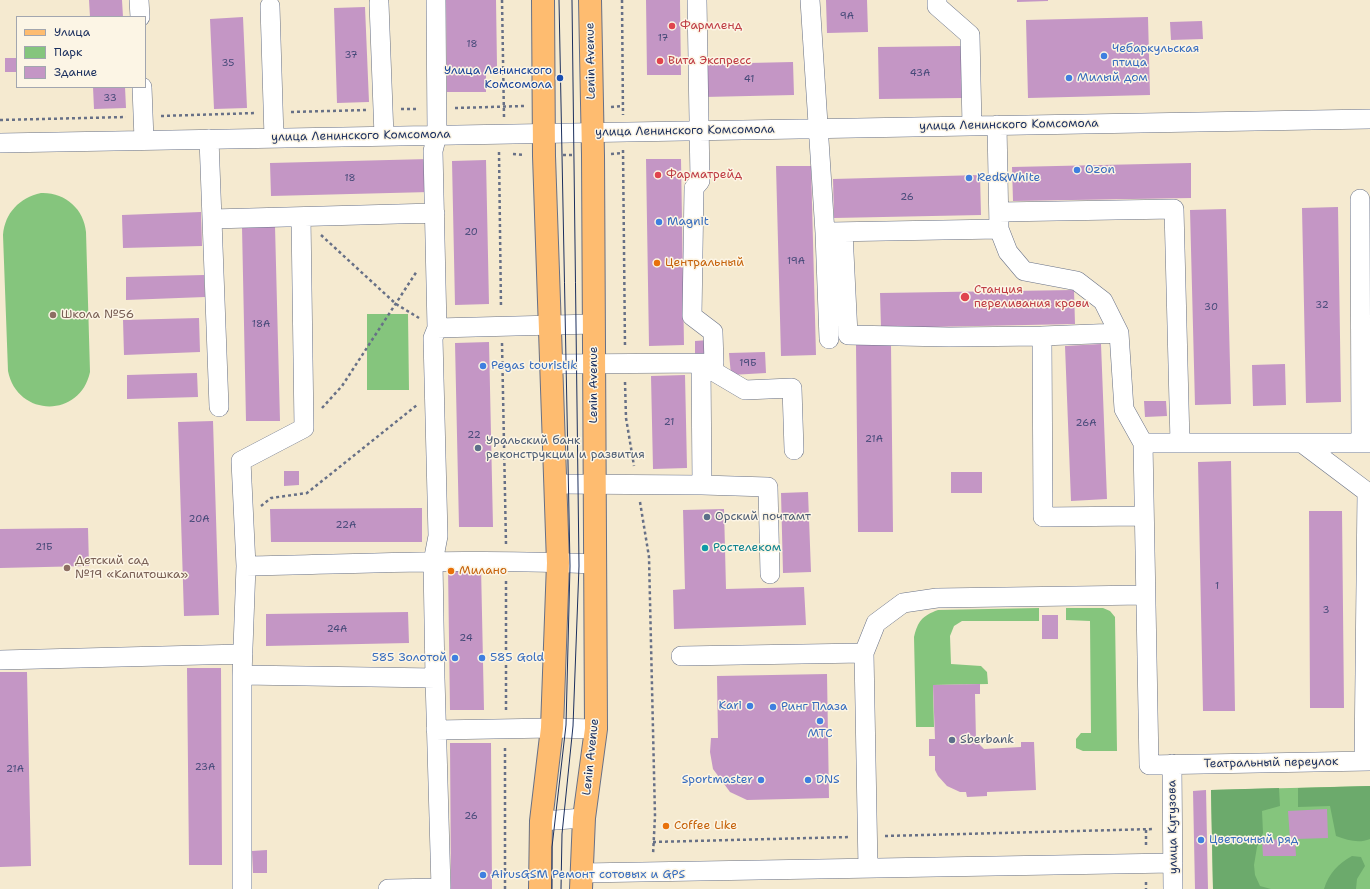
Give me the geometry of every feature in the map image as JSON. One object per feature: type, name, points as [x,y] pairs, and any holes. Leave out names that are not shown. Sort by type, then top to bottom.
[{"type":"main road","points":[[540,889],[541,821],[552,728],[558,562],[544,133],[543,0]]},
{"type":"main road","name":"Lenin Avenue","points":[[581,881],[584,818],[596,730],[594,324],[590,0]]},
{"type":"street","points":[[139,0],[140,16]]},
{"type":"street","points":[[388,889],[441,888],[436,730],[434,562],[438,536],[433,338],[437,328],[433,151],[437,135],[436,0]]},
{"type":"street","points":[[551,364],[714,363],[713,332],[692,316],[694,188],[700,181],[697,0]]},
{"type":"street","points":[[810,0],[818,128],[848,335],[949,337],[1042,336],[1118,333]]},
{"type":"street","points":[[937,0],[937,6],[970,35],[972,126]]},
{"type":"street","points":[[379,2],[384,136]]},
{"type":"street","points":[[270,6],[274,138]]},
{"type":"street","points":[[142,88],[144,140]]},
{"type":"street","name":"улица Ленинского Комсомола","points":[[0,142],[1370,119]]},
{"type":"street","points":[[868,868],[864,653],[876,623],[903,603],[937,598],[1145,595],[1143,443],[1124,409],[1118,333],[1103,301],[1077,281],[1024,271],[1008,252],[999,221],[997,125]]},
{"type":"street","points":[[209,139],[219,407]]},
{"type":"street","points":[[1143,443],[1366,443],[1360,199]]},
{"type":"street","points":[[834,232],[1174,210],[1180,443]]},
{"type":"street","points":[[212,219],[435,213]]},
{"type":"street","points":[[242,889],[242,676],[246,566],[241,461],[304,428],[301,217]]},
{"type":"street","points":[[829,339],[834,232]]},
{"type":"street","points":[[437,328],[594,324]]},
{"type":"street","points":[[1042,336],[1043,517],[1143,516]]},
{"type":"street","points":[[701,364],[745,390],[792,388],[794,450]]},
{"type":"street","points":[[701,364],[702,485]]},
{"type":"street","points":[[1302,443],[1368,492],[1367,761]]},
{"type":"street","points":[[555,484],[768,487],[770,574]]},
{"type":"street","points":[[246,566],[434,562],[558,562],[595,564]]},
{"type":"street","name":"Театральный переулок","points":[[1145,595],[1149,765],[1367,761]]},
{"type":"street","points":[[681,656],[864,653]]},
{"type":"street","points":[[0,660],[243,654]]},
{"type":"street","points":[[242,676],[435,678]]},
{"type":"street","points":[[436,730],[506,728],[596,730]]},
{"type":"street","name":"улица Кутузова","points":[[1172,764],[1173,889]]},
{"type":"street","points":[[541,821],[584,818]]},
{"type":"street","points":[[581,881],[652,872],[1173,863]]},
{"type":"path","points":[[502,0],[504,134],[498,153],[506,546]]},
{"type":"path","points":[[622,0],[626,418],[635,472]]},
{"type":"path","points":[[0,120],[544,106]]},
{"type":"path","points":[[592,107],[623,106]]},
{"type":"path","points":[[301,217],[396,304],[437,328]]},
{"type":"path","points":[[304,428],[342,386],[418,271]]},
{"type":"path","points":[[244,520],[271,498],[307,492],[434,392]]},
{"type":"path","points":[[639,495],[649,557],[654,808],[652,872]]},
{"type":"path","points":[[505,889],[506,578]]},
{"type":"path","points":[[653,842],[1173,829]]},
{"type":"green space","points":[[41,193],[58,195],[72,204],[82,216],[86,232],[90,372],[84,387],[74,398],[62,404],[49,406],[35,404],[23,397],[14,386],[8,371],[3,235],[4,227],[10,213],[14,208],[33,195]]},
{"type":"green space","points":[[367,314],[408,314],[409,390],[367,390]]},
{"type":"green space","points":[[1039,608],[1039,621],[962,621],[954,626],[950,636],[951,664],[981,666],[987,672],[988,684],[933,685],[934,727],[916,727],[914,637],[919,623],[924,617],[938,610]]},
{"type":"green space","points":[[1066,608],[1103,608],[1110,611],[1115,617],[1117,751],[1083,751],[1076,748],[1076,739],[1081,733],[1091,733],[1090,621],[1066,620]]},
{"type":"green space","points":[[1370,786],[1370,889],[1213,889],[1211,790]]},
{"type":"green space","points":[[1370,786],[1370,839],[1353,841],[1336,836],[1330,806],[1298,807],[1298,788]]},
{"type":"green space","points":[[1279,788],[1280,806],[1262,811],[1263,833],[1257,847],[1254,865],[1255,875],[1260,886],[1271,889],[1213,889],[1211,790]]},
{"type":"green space","points":[[1352,856],[1361,857],[1365,866],[1357,879],[1356,889],[1324,889],[1335,870],[1342,862]]},
{"type":"building","points":[[89,0],[122,0],[123,16],[90,16]]},
{"type":"building","points":[[446,0],[496,0],[497,66],[486,73],[486,92],[447,92]]},
{"type":"building","points":[[646,0],[680,0],[681,75],[647,75]]},
{"type":"building","points":[[826,0],[867,0],[868,32],[827,33]]},
{"type":"building","points":[[1017,0],[1048,0],[1048,1],[1017,2]]},
{"type":"building","points":[[365,7],[369,102],[337,103],[334,8]]},
{"type":"building","points":[[243,17],[247,108],[214,109],[210,19]]},
{"type":"building","points":[[1148,17],[1150,95],[1028,98],[1026,20]]},
{"type":"building","points":[[1202,21],[1203,39],[1171,40],[1170,22]]},
{"type":"building","points":[[962,46],[963,98],[879,99],[878,47]]},
{"type":"building","points":[[5,58],[16,58],[16,72],[5,72]]},
{"type":"building","points":[[793,62],[794,95],[704,97],[703,64]]},
{"type":"building","points":[[93,88],[125,88],[126,108],[94,109]]},
{"type":"building","points":[[429,159],[430,192],[271,196],[270,163]]},
{"type":"building","points":[[646,159],[681,159],[684,345],[649,346]]},
{"type":"building","points":[[486,160],[489,304],[455,305],[452,161]]},
{"type":"building","points":[[1191,163],[1191,198],[1013,201],[1012,167]]},
{"type":"building","points":[[776,166],[811,166],[816,355],[781,356]]},
{"type":"building","points":[[980,175],[981,215],[834,218],[833,179]]},
{"type":"building","points":[[1338,207],[1341,402],[1306,403],[1302,208]]},
{"type":"building","points":[[1226,209],[1231,404],[1195,405],[1190,210]]},
{"type":"building","points":[[201,212],[202,246],[123,248],[122,215]]},
{"type":"building","points":[[275,226],[280,421],[246,421],[242,227]]},
{"type":"building","points":[[204,275],[205,297],[126,300],[126,277]]},
{"type":"building","points":[[1074,290],[1075,324],[881,328],[880,293]]},
{"type":"building","points":[[199,318],[200,352],[124,355],[123,320]]},
{"type":"building","points":[[709,340],[709,357],[695,358],[695,341]]},
{"type":"building","points":[[489,342],[493,527],[459,527],[455,343]]},
{"type":"building","points":[[1101,344],[1107,499],[1071,501],[1065,346]]},
{"type":"building","points":[[856,345],[891,345],[893,532],[858,532]]},
{"type":"building","points":[[765,352],[766,373],[731,375],[729,353]]},
{"type":"building","points":[[1285,364],[1286,405],[1253,406],[1252,365]]},
{"type":"building","points":[[197,373],[198,397],[127,399],[127,375]]},
{"type":"building","points":[[685,375],[687,468],[653,469],[651,376]]},
{"type":"building","points":[[1144,401],[1166,401],[1167,416],[1145,417]]},
{"type":"building","points":[[213,421],[219,615],[184,616],[178,422]]},
{"type":"building","points":[[1231,461],[1235,711],[1203,711],[1198,462]]},
{"type":"building","points":[[284,471],[299,471],[299,485],[284,486]]},
{"type":"building","points":[[951,472],[982,472],[982,493],[951,493]]},
{"type":"building","points":[[808,492],[811,572],[783,573],[781,493]]},
{"type":"building","points":[[422,508],[422,542],[271,542],[270,509]]},
{"type":"building","name":"Ростелеком","points":[[724,509],[726,589],[804,587],[806,625],[674,629],[673,590],[685,589],[683,510]]},
{"type":"building","points":[[1309,511],[1342,511],[1344,708],[1310,708]]},
{"type":"building","points":[[88,528],[89,566],[0,568],[0,529]]},
{"type":"building","points":[[481,566],[484,710],[450,710],[448,567]]},
{"type":"building","points":[[408,612],[409,643],[266,646],[266,614]]},
{"type":"building","points":[[1042,615],[1058,615],[1058,639],[1042,639]]},
{"type":"building","points":[[187,668],[221,668],[222,865],[189,865]]},
{"type":"building","points":[[0,672],[27,672],[31,866],[0,867]]},
{"type":"building","name":"Ринг Плаза","points":[[827,674],[829,798],[747,800],[730,792],[713,769],[710,752],[711,738],[718,738],[717,676]]},
{"type":"building","name":"Sberbank","points":[[980,684],[980,694],[975,694],[976,741],[984,749],[1021,747],[1021,742],[1034,742],[1036,790],[987,792],[987,796],[967,797],[966,792],[960,792],[947,786],[938,776],[935,770],[935,756],[929,756],[929,739],[935,739],[933,685]]},
{"type":"building","points":[[450,743],[491,743],[492,889],[451,889]]},
{"type":"building","name":"Цветочный ряд","points":[[1206,790],[1208,889],[1195,889],[1193,791]]},
{"type":"building","points":[[1327,809],[1328,838],[1295,839],[1296,856],[1263,856],[1262,840],[1290,839],[1288,811]]},
{"type":"building","points":[[267,850],[267,873],[253,873],[252,851]]},
{"type":"tram line","points":[[552,889],[552,847],[566,725],[570,566],[559,0]]},
{"type":"tram line","points":[[561,889],[562,834],[573,726],[579,566],[572,0]]},
{"type":"place","name":"Фармленд","points":[[672,26]]},
{"type":"place","name":"Чебаркульская птица","points":[[1104,56]]},
{"type":"place","name":"Вита Экспресс","points":[[660,61]]},
{"type":"place","name":"Улица Ленинского Комсомола","points":[[560,78]]},
{"type":"place","name":"Милый дом","points":[[1069,78]]},
{"type":"place","name":"Ozon","points":[[1077,170]]},
{"type":"place","name":"Фарматрейд","points":[[658,175]]},
{"type":"place","name":"Red&White","points":[[969,178]]},
{"type":"place","name":"Magnit","points":[[659,222]]},
{"type":"place","name":"Центральный","points":[[657,263]]},
{"type":"place","name":"Станция переливания крови","points":[[965,297]]},
{"type":"place","name":"Школа №56","points":[[53,315]]},
{"type":"place","name":"Pegas touristik","points":[[483,366]]},
{"type":"place","name":"Уральский банк реконструкции и развития","points":[[478,448]]},
{"type":"place","name":"Орский почтамт","points":[[707,517]]},
{"type":"place","name":"Ростелеком","points":[[705,548]]},
{"type":"place","name":"Детский сад №19 «Капитошка»","points":[[67,568]]},
{"type":"place","name":"Милано","points":[[451,571]]},
{"type":"place","name":"585 Золотой","points":[[455,658]]},
{"type":"place","name":"585 Gold","points":[[482,658]]},
{"type":"place","name":"Kari","points":[[750,706]]},
{"type":"place","name":"Ринг Плаза","points":[[773,707]]},
{"type":"place","name":"МТС","points":[[820,721]]},
{"type":"place","name":"Sberbank","points":[[952,740]]},
{"type":"place","name":"Sportmaster","points":[[761,780]]},
{"type":"place","name":"DNS","points":[[808,780]]},
{"type":"place","name":"Coffee Like","points":[[666,826]]},
{"type":"place","name":"Цветочный ряд","points":[[1201,840]]},
{"type":"place","name":"AirusGSM Ремонт сотовых и GPS","points":[[483,875]]}]
